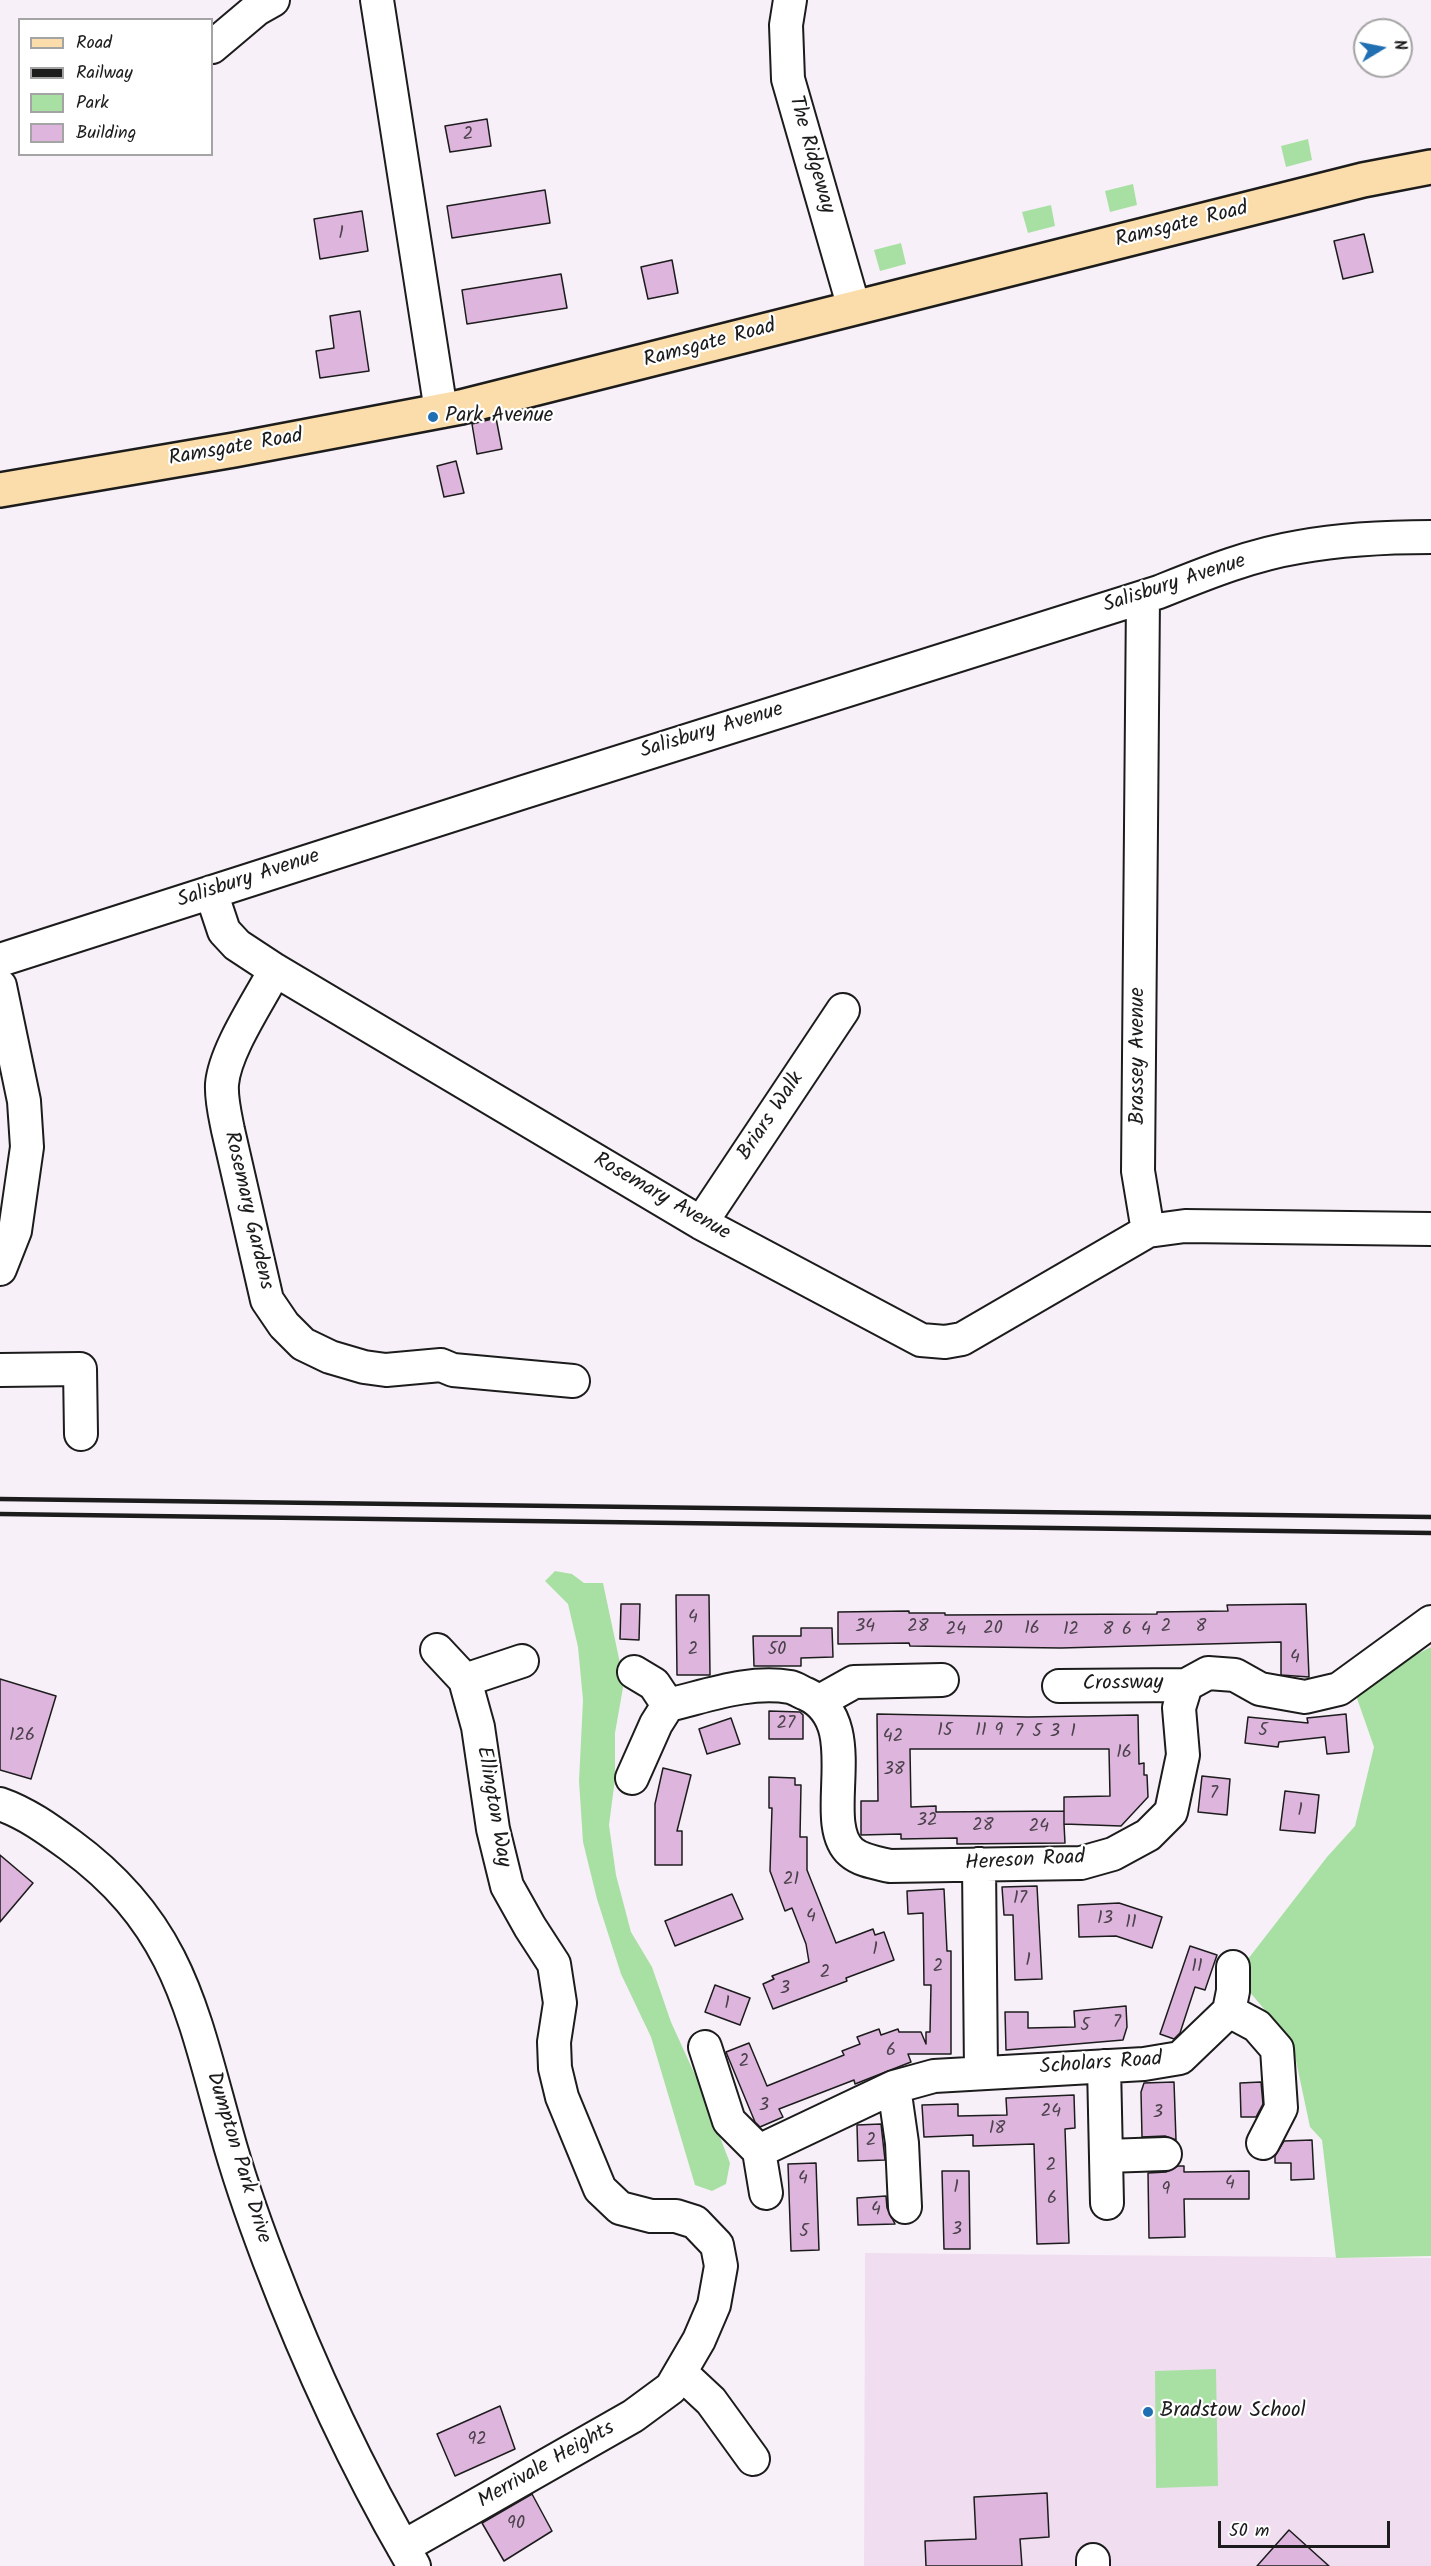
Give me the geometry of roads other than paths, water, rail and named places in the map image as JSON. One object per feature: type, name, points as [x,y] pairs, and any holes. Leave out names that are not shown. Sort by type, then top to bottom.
[{"type":"main road","name":"Ramsgate Road","points":[[0,490],[441,411],[611,371],[1363,180],[1426,171]]},
{"type":"street","points":[[213,46],[257,9],[273,0]]},
{"type":"street","points":[[377,0],[441,411]]},
{"type":"street","name":"The Ridgeway","points":[[790,0],[786,25],[788,79],[854,308]]},
{"type":"street","name":"Salisbury Avenue","points":[[0,960],[1143,597],[1226,566],[1297,547],[1376,537],[1431,537]]},
{"type":"street","name":"Brassey Avenue","points":[[1143,597],[1138,1171],[1149,1231]]},
{"type":"street","name":"Rosemary Avenue","points":[[211,892],[224,931],[237,945],[275,970],[701,1223],[921,1340],[945,1342],[962,1339],[1149,1231]]},
{"type":"street","name":"Rosemary Gardens","points":[[275,970],[227,1060],[222,1084],[225,1114],[267,1300],[284,1325],[303,1344],[330,1357],[386,1370],[441,1365],[464,1371],[573,1381]]},
{"type":"street","points":[[0,986],[24,1101],[27,1147],[15,1231],[0,1269]]},
{"type":"street","name":"Briars Walk","points":[[701,1223],[843,1010]]},
{"type":"street","points":[[1149,1231],[1185,1226],[1431,1229]]},
{"type":"street","points":[[0,1370],[80,1369],[81,1434]]},
{"type":"street","points":[[1186,1685],[1208,1673],[1235,1675],[1260,1689],[1305,1697],[1339,1689],[1431,1622]]},
{"type":"street","name":"Ellington Way","points":[[438,1650],[465,1680],[478,1727],[493,1829],[507,1886],[554,1964],[560,2003],[554,2042],[555,2068],[562,2097],[600,2189],[620,2208],[651,2216],[676,2216],[695,2222],[717,2245],[721,2266]]},
{"type":"street","points":[[465,1680],[522,1661]]},
{"type":"street","points":[[634,1672],[654,1684],[668,1705]]},
{"type":"street","points":[[632,1778],[656,1724],[668,1705],[741,1687],[790,1687],[820,1701],[854,1682],[942,1680]]},
{"type":"street","name":"Crossway","points":[[1059,1686],[1186,1685]]},
{"type":"street","name":"Hereson Road","points":[[820,1701],[831,1720],[839,1746],[838,1785],[841,1837],[851,1852],[872,1862],[890,1866],[1080,1863],[1113,1854],[1148,1835],[1171,1812],[1183,1755],[1179,1708],[1186,1685]]},
{"type":"street","name":"Dumpton Park Drive","points":[[0,1804],[33,1818],[86,1857],[135,1905],[169,1955],[194,2013],[227,2135],[269,2259],[323,2390],[375,2497],[409,2556]]},
{"type":"street","points":[[979,1864],[981,2073]]},
{"type":"street","points":[[1233,1967],[1233,1991],[1229,2011],[1257,2026],[1277,2049],[1281,2108],[1263,2143]]},
{"type":"street","name":"Scholars Road","points":[[759,2151],[894,2086],[934,2076],[1104,2066],[1180,2058],[1229,2011]]},
{"type":"street","points":[[705,2047],[729,2121],[759,2151],[766,2193]]},
{"type":"street","points":[[1104,2066],[1107,2203]]},
{"type":"street","points":[[894,2086],[902,2143],[905,2207]]},
{"type":"street","points":[[1106,2156],[1165,2154]]},
{"type":"street","name":"Merrivale Heights","points":[[409,2556],[633,2416],[671,2388],[699,2340],[714,2305],[721,2266]]},
{"type":"street","points":[[681,2373],[711,2401],[753,2459]]},
{"type":"railway","points":[[0,1499],[1431,1517]]},
{"type":"railway","points":[[0,1514],[1431,1533]]},
{"type":"place","name":"Park Avenue","points":[[433,417]]},
{"type":"place","name":"Bradstow School","points":[[1148,2412]]}]
